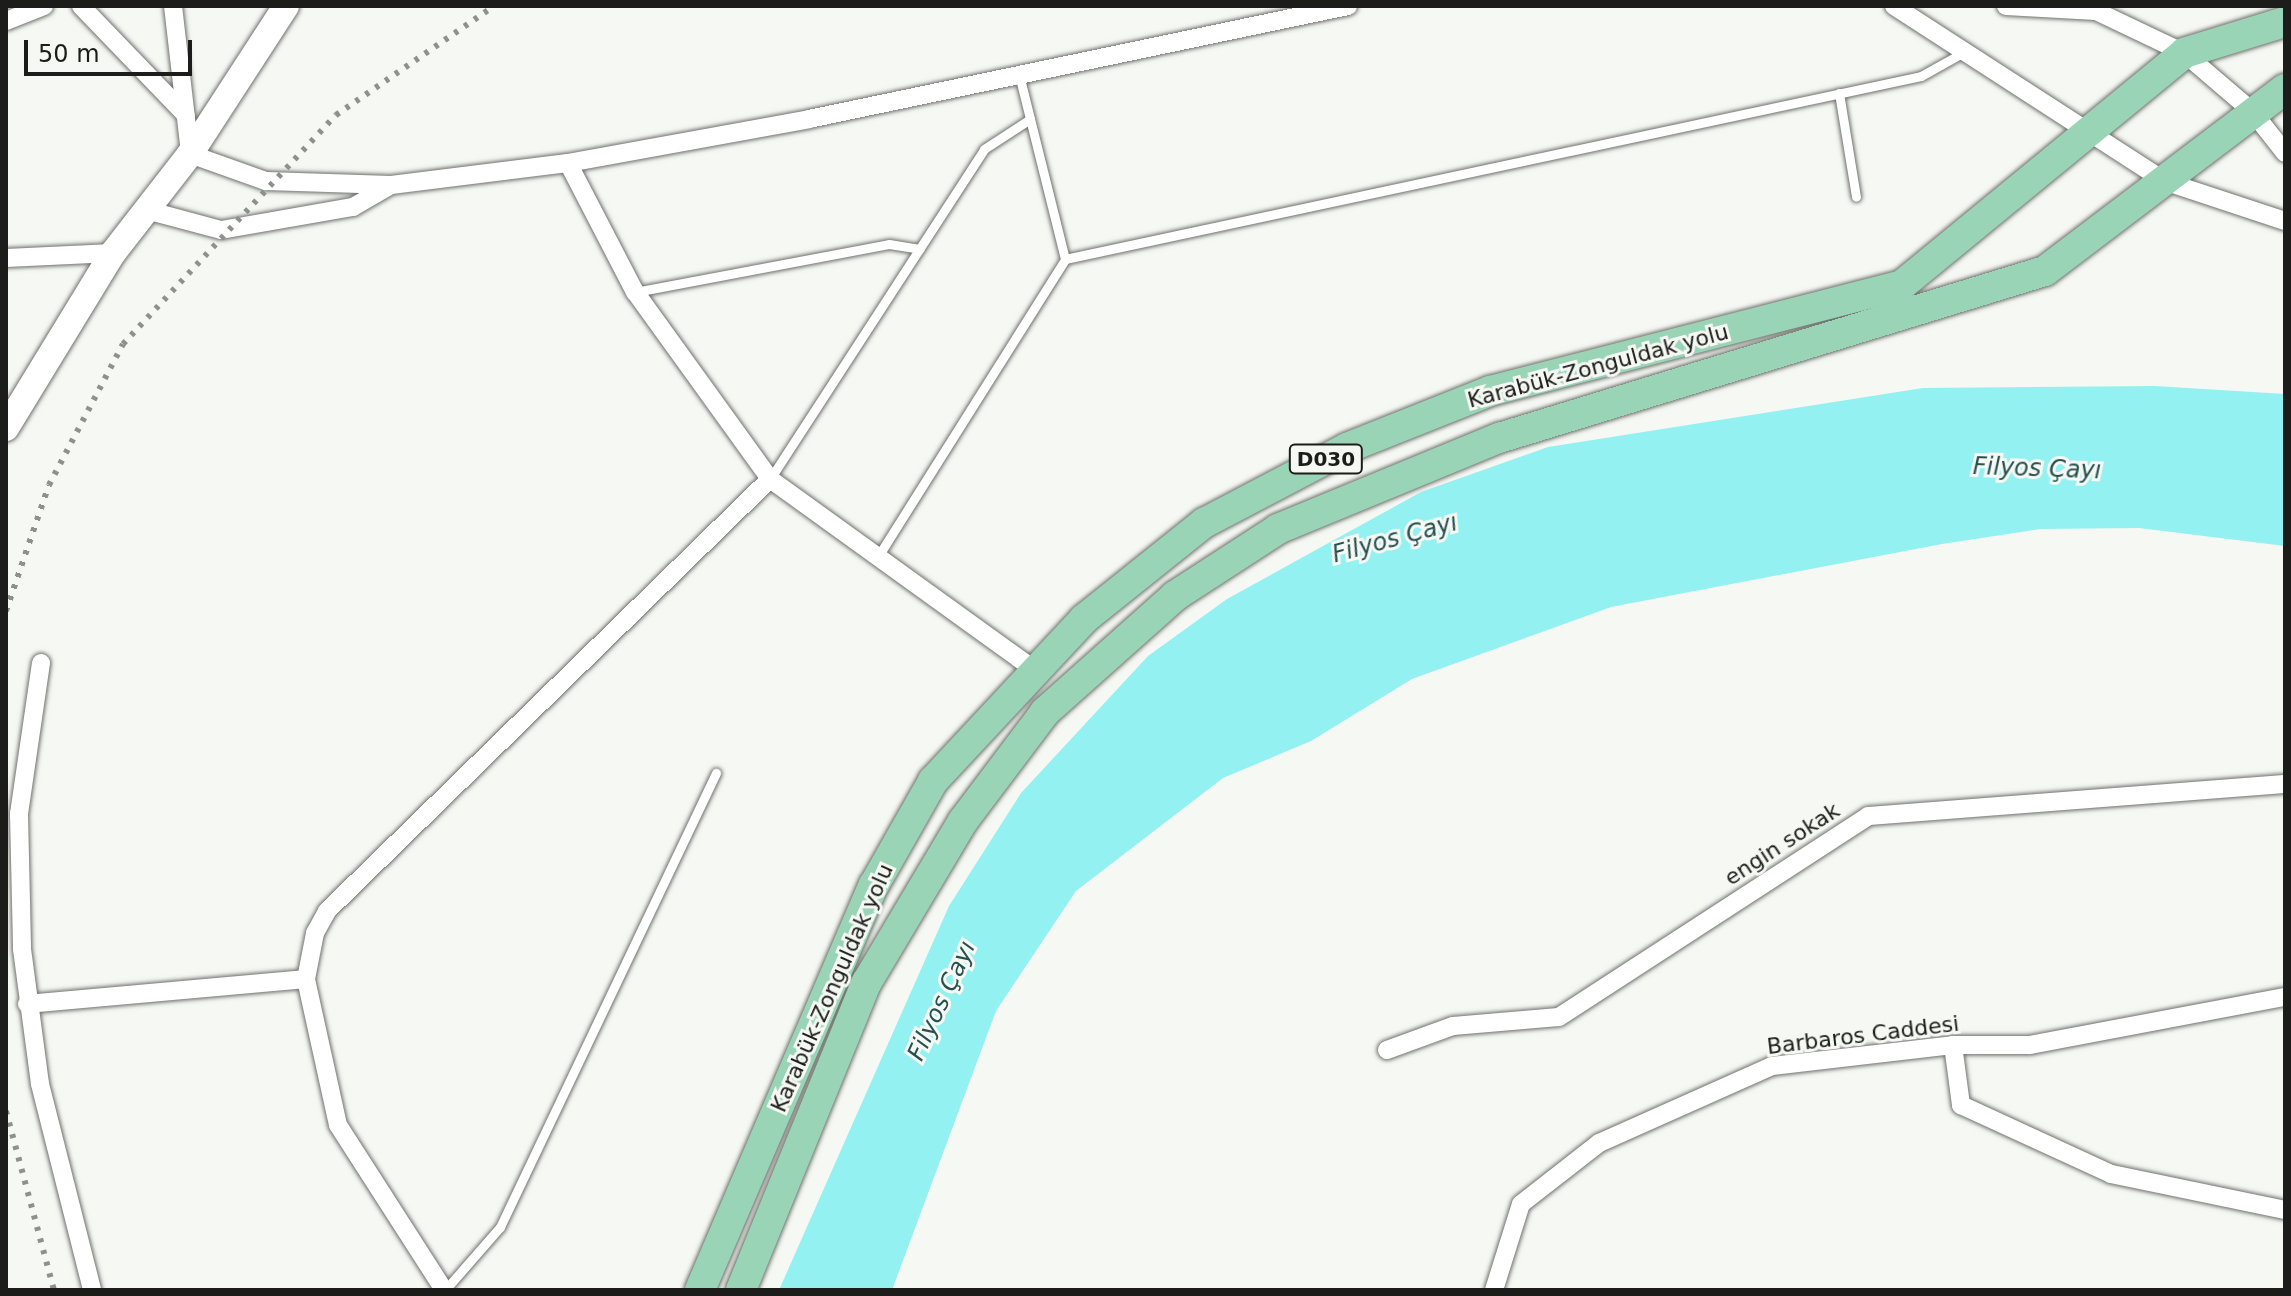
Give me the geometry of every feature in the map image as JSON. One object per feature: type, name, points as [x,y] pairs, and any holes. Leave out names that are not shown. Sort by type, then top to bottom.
[{"type":"highway","name":"Karabük-Zonguldak yolu","points":[[700,1290],[874,885],[933,781],[1084,619],[1204,523],[1347,448],[1490,391],[1902,285],[2097,132],[2184,53],[2285,22]]},
{"type":"highway","name":"Karabük-Zonguldak yolu","points":[[741,1290],[867,982],[963,821],[1045,712],[1175,596],[1278,529],[1499,438],[2045,271],[2252,111],[2285,89]]},
{"type":"main road","points":[[6,428],[113,253],[150,211],[190,154],[286,6]]},
{"type":"street","points":[[6,21],[44,6]]},
{"type":"street","points":[[81,6],[186,115]]},
{"type":"street","points":[[173,6],[190,154],[266,181],[391,185],[568,163],[1019,75],[1348,6]]},
{"type":"street","points":[[1894,6],[2097,132],[2164,181],[2285,221]]},
{"type":"street","points":[[2006,6],[2096,11],[2184,53],[2252,111],[2285,153]]},
{"type":"street","points":[[568,163],[635,292],[770,479],[1036,671]]},
{"type":"street","points":[[150,211],[221,230],[353,207],[391,185]]},
{"type":"street","points":[[6,258],[113,253]]},
{"type":"street","points":[[444,1290],[338,1125],[306,979],[327,911],[770,479]]},
{"type":"street","points":[[41,663],[19,814],[27,1004],[92,1290]]},
{"type":"street","name":"engin sokak","points":[[1387,1050],[1453,1026],[1559,1017],[1868,816],[2285,784]]},
{"type":"street","points":[[27,1004],[306,979]]},
{"type":"street","name":"Barbaros Caddesi","points":[[1494,1290],[1521,1204],[1599,1143],[1772,1066],[1953,1045],[2030,1045],[2285,997]]},
{"type":"street","points":[[1953,1045],[1961,1105],[2111,1174],[2285,1210]]},
{"type":"lane","points":[[877,558],[1065,259],[1921,76],[1966,50]]},
{"type":"lane","points":[[1019,75],[1065,259]]},
{"type":"lane","points":[[1839,93],[1856,197]]},
{"type":"lane","points":[[770,479],[984,149],[1030,119]]},
{"type":"lane","points":[[635,292],[889,244],[920,249]]},
{"type":"lane","points":[[444,1290],[500,1227],[716,773]]},
{"type":"water","name":"Filyos Çayı","points":[[2155,386],[2285,394],[2285,546],[2139,528],[2041,529],[1942,544],[1611,607],[1412,679],[1311,741],[1223,778],[1076,891],[996,1011],[892,1290],[779,1290],[949,906],[1021,793],[1148,656],[1227,599],[1421,492],[1548,447],[1923,388]]},
{"type":"railway","points":[[6,611],[49,485],[123,344],[336,115],[494,6]]},
{"type":"railway","points":[[6,1111],[54,1290]]}]
